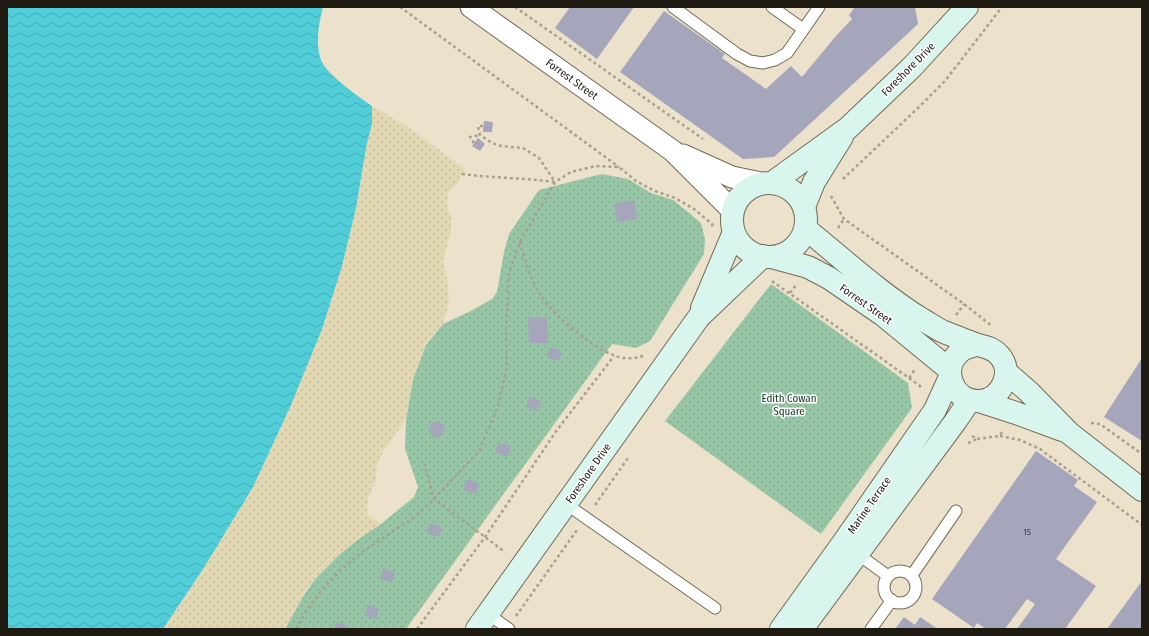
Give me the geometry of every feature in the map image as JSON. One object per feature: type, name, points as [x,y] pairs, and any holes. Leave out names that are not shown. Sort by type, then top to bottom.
[{"type":"street","name":"Forrest Street","points":[[471,7],[673,151],[732,176],[767,183]]},
{"type":"street","name":"Foreshore Drive","points":[[767,183],[848,128],[912,67],[967,7]]},
{"type":"street","name":"Foreshore Drive","points":[[804,207],[814,182],[848,128]]},
{"type":"street","name":"Forrest Street","points":[[673,151],[727,225]]},
{"type":"street","points":[[767,183],[782,185],[791,189],[799,197],[807,218],[806,229],[802,239],[788,252],[767,264],[755,254],[747,250],[727,225],[737,201],[744,193],[752,187],[767,183]]},
{"type":"street","name":"Foreshore Drive","points":[[699,317],[727,225]]},
{"type":"street","name":"Forrest Street","points":[[806,229],[872,284],[921,319],[943,332],[978,345]]},
{"type":"street","name":"Forrest Street","points":[[767,264],[808,267],[829,278],[883,315],[929,351],[950,374]]},
{"type":"street","name":"Foreshore Drive","points":[[482,622],[699,317],[767,264]]},
{"type":"street","points":[[974,400],[988,399],[995,395],[1002,388],[1005,380],[1006,372],[1001,356],[986,346],[969,346],[961,350],[955,357],[950,374],[952,385],[957,391],[963,396],[974,400],[1016,413],[1069,433]]},
{"type":"street","points":[[1006,372],[1029,392],[1069,433],[1141,489]]},
{"type":"street","name":"Marine Terrace","points":[[802,629],[935,410],[950,374]]},
{"type":"street","name":"Marine Terrace","points":[[781,629],[974,400]]},
{"type":"lane","points":[[673,7],[737,54],[750,61],[763,63],[775,60],[787,53],[819,7]]},
{"type":"lane","points":[[772,7],[803,30]]},
{"type":"lane","points":[[566,504],[714,608]]},
{"type":"lane","points":[[912,575],[956,511]]},
{"type":"lane","points":[[850,548],[888,576]]},
{"type":"lane","points":[[900,570],[906,571],[912,575],[916,581],[917,587],[915,594],[905,602],[898,603],[892,600],[884,589],[884,582],[888,576],[893,572],[900,570]]},
{"type":"lane","points":[[871,629],[892,600]]},
{"type":"lane","points":[[482,622],[508,628]]},
{"type":"path","points":[[400,7],[636,181],[655,191],[675,198],[694,209],[712,224],[727,225]]},
{"type":"path","points":[[515,7],[706,142]]},
{"type":"path","points":[[840,182],[945,81],[1002,7]]},
{"type":"path","points":[[483,126],[478,126],[480,135],[492,143],[501,146],[523,148],[539,158],[555,182]]},
{"type":"path","points":[[474,143],[470,137],[480,135]]},
{"type":"path","points":[[296,629],[305,613],[321,591],[343,568],[370,546],[417,515],[479,451],[498,406],[507,367],[506,334],[509,274],[520,242],[555,182],[571,172],[596,166],[619,168]]},
{"type":"path","points":[[462,174],[491,178],[529,179],[555,182]]},
{"type":"path","points":[[829,192],[844,219],[989,322]]},
{"type":"path","points":[[520,242],[526,263],[541,295],[563,320],[589,342],[614,356],[636,358],[648,352]]},
{"type":"path","points":[[767,264],[909,378],[918,366]]},
{"type":"path","points":[[417,629],[485,537],[557,430],[614,356]]},
{"type":"path","points":[[999,436],[1007,426]]},
{"type":"path","points":[[971,435],[977,439],[999,436],[1020,440],[1040,449],[1142,525]]},
{"type":"path","points":[[508,628],[631,453]]},
{"type":"path","points":[[424,463],[434,499],[510,555]]},
{"type":"green space","points":[[602,174],[628,179],[651,193],[673,200],[701,223],[705,239],[704,254],[650,341],[636,348],[612,344],[406,629],[285,629],[302,598],[316,578],[340,554],[358,539],[381,524],[414,497],[418,487],[405,449],[406,419],[413,379],[426,345],[443,324],[492,299],[497,292],[504,252],[509,234],[539,190]]},
{"type":"green space","name":"Edith Cowan Square","points":[[771,284],[908,383],[912,408],[821,534],[665,421]]},
{"type":"sand","points":[[372,106],[411,129],[465,169],[457,184],[448,192],[447,207],[451,216],[451,230],[443,262],[447,278],[449,298],[447,311],[443,324],[426,345],[413,379],[406,419],[383,452],[377,465],[376,480],[368,499],[367,514],[381,524],[346,549],[322,571],[307,591],[285,629],[163,629],[205,566],[253,487],[291,405],[322,329],[342,266],[356,208],[366,148],[372,123]]},
{"type":"water","points":[[7,7],[323,7],[318,40],[321,60],[329,72],[351,91],[372,106],[372,123],[366,148],[356,208],[342,266],[322,329],[291,405],[253,487],[205,566],[163,629],[7,629]]},
{"type":"building","points":[[570,7],[634,7],[597,59],[555,28]]},
{"type":"building","points":[[855,7],[915,7],[918,24],[774,157],[743,159],[620,72],[664,11],[725,54],[722,58],[766,89],[791,66],[802,77],[852,19],[849,15]]},
{"type":"building","points":[[484,121],[493,122],[492,132],[483,132]]},
{"type":"building","points":[[478,138],[485,144],[480,151],[472,146]]},
{"type":"building","points":[[634,200],[637,219],[617,222],[614,204]]},
{"type":"building","points":[[528,317],[547,317],[548,343],[529,343]]},
{"type":"building","points":[[550,347],[562,351],[559,361],[547,357]]},
{"type":"building","points":[[1142,358],[1142,441],[1104,417]]},
{"type":"building","points":[[529,397],[541,401],[538,411],[526,407]]},
{"type":"building","points":[[439,421],[445,426],[442,435],[434,438],[428,431],[431,423]]},
{"type":"building","points":[[499,442],[511,446],[507,457],[495,452]]},
{"type":"building","points":[[1036,451],[1078,480],[1074,486],[1097,502],[1056,559],[1096,586],[1065,629],[1017,629],[1035,604],[1027,599],[1005,629],[986,629],[977,623],[974,628],[932,599]]},
{"type":"building","points":[[467,479],[479,483],[476,494],[463,490]]},
{"type":"building","points":[[430,523],[442,527],[439,537],[427,533]]},
{"type":"building","points":[[383,568],[395,572],[392,582],[380,579]]},
{"type":"building","points":[[1142,581],[1142,629],[1107,629]]},
{"type":"building","points":[[368,605],[379,609],[376,619],[364,615]]},
{"type":"building","points":[[904,617],[915,625],[920,617],[938,629],[895,629]]},
{"type":"building","points":[[337,622],[349,626],[348,629],[334,629]]}]
